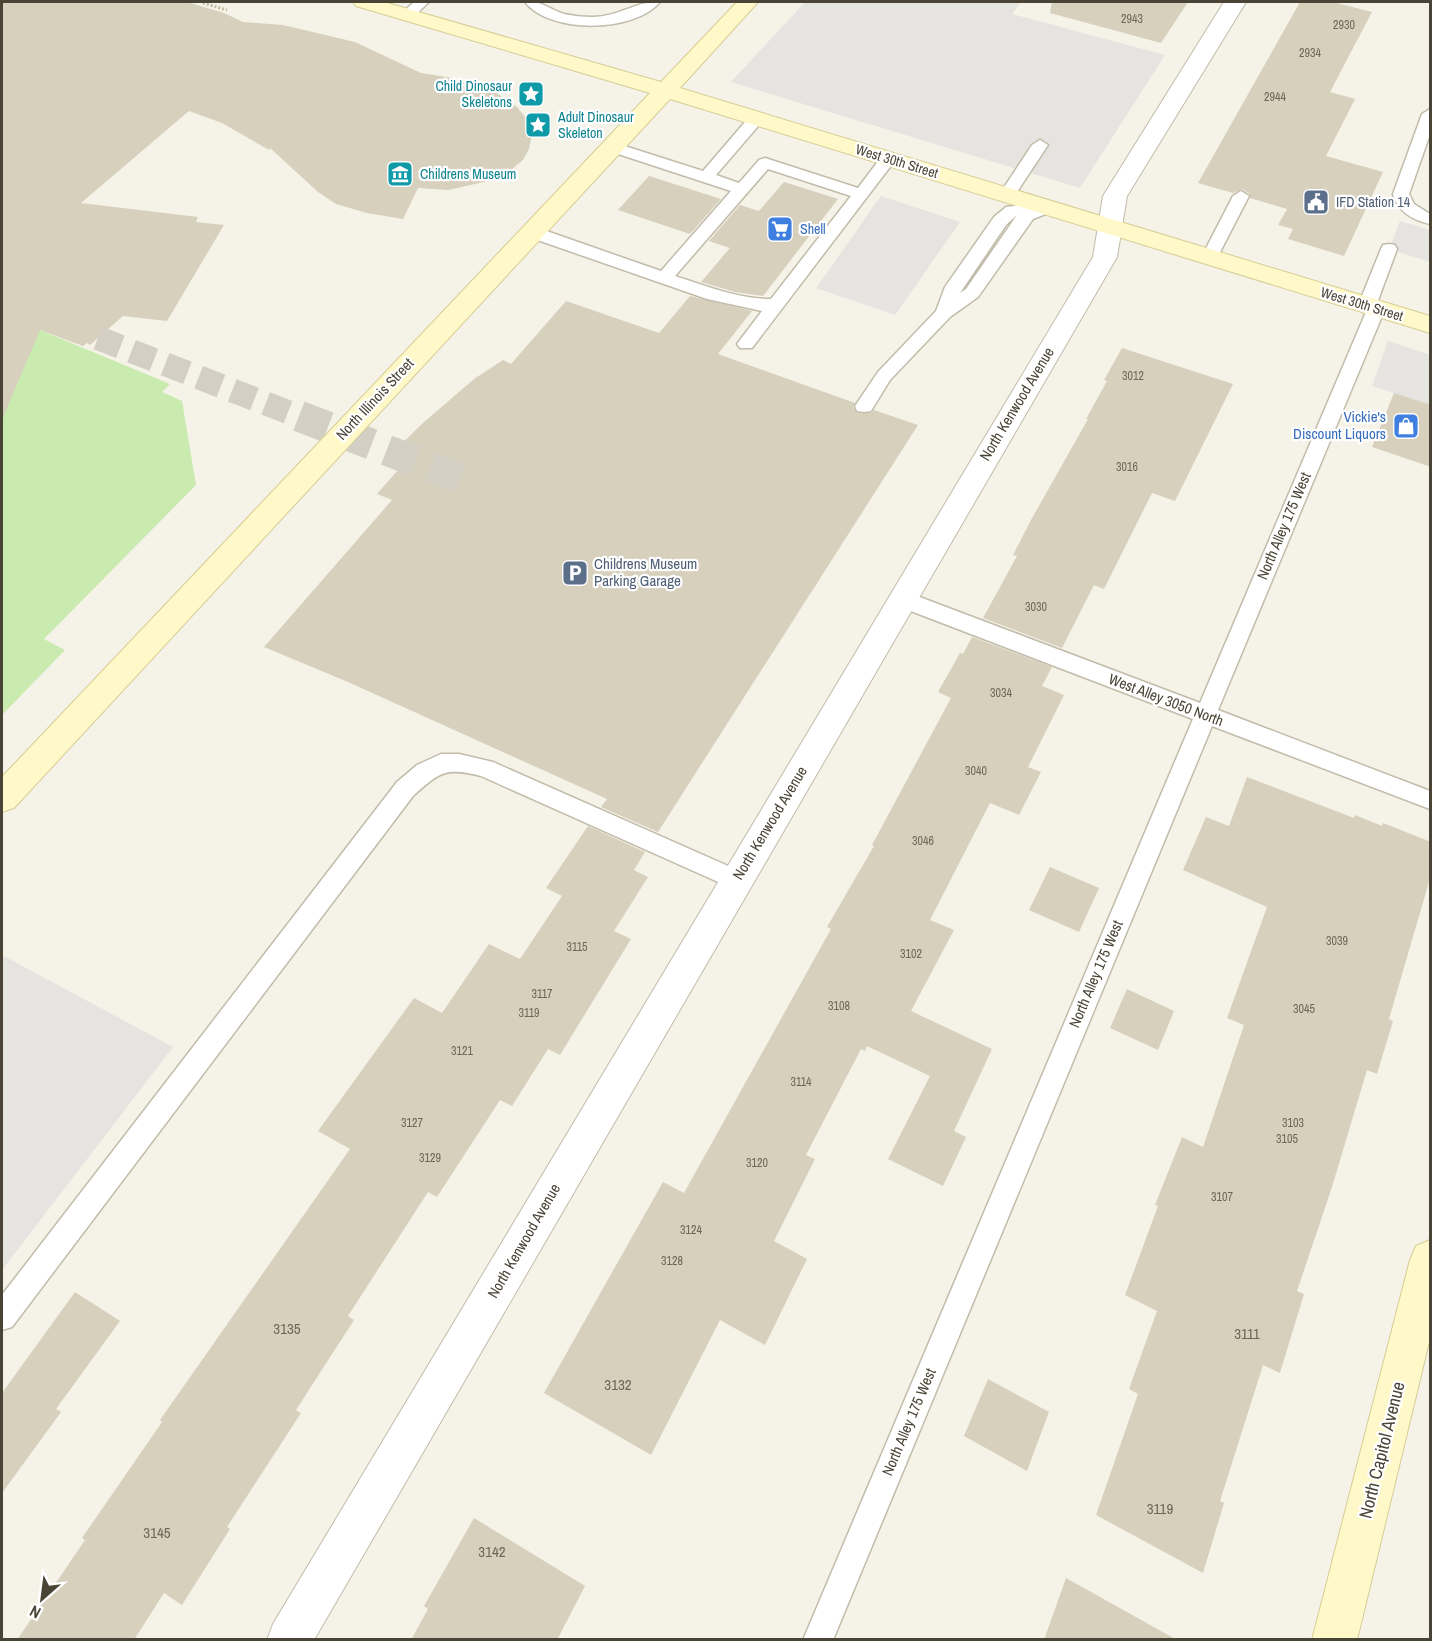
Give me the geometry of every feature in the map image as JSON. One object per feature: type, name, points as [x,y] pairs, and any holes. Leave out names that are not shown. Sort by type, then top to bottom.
[{"type":"main road","name":"West 30th Street","points":[[363,2],[415,8],[665,90],[1431,326]]},
{"type":"main road","name":"North Illinois Street","points":[[2,798],[748,2]]},
{"type":"main road","name":"North Capitol Avenue","points":[[1334,1640],[1431,1260]]},
{"type":"street","name":"North Kenwood Avenue","points":[[290,1640],[1105,257],[1115,196],[1235,2]]},
{"type":"lane","points":[[532,2],[547,12],[587,21],[609,20],[630,15],[653,2]]},
{"type":"lane","points":[[1431,114],[1401,194],[1402,201],[1414,213],[1431,219]]},
{"type":"lane","points":[[706,177],[757,118]]},
{"type":"lane","points":[[1007,195],[1040,145]]},
{"type":"lane","points":[[612,147],[742,189]]},
{"type":"lane","points":[[746,344],[888,159]]},
{"type":"lane","points":[[663,279],[765,163],[861,194]]},
{"type":"lane","points":[[1209,258],[1241,196]]},
{"type":"lane","points":[[864,406],[884,376],[944,313],[972,293],[1027,215],[1047,207]]},
{"type":"lane","points":[[532,232],[663,279],[735,300],[758,305],[776,305]]},
{"type":"lane","name":"North Alley 175 West","points":[[818,1640],[1204,715],[1371,307],[1389,249]]},
{"type":"lane","name":"West Alley 3050 North","points":[[902,599],[1431,800]]},
{"type":"lane","points":[[2,1317],[405,789],[422,773],[438,764],[456,760],[485,768],[736,880]]},
{"type":"path","points":[[203,3],[226,10]]},
{"type":"green space","points":[[2,330],[40,330],[170,384],[162,392],[182,401],[196,485],[44,639],[65,650],[2,715]]},
{"type":"shaded area","points":[[805,2],[1021,2],[1012,14],[1165,55],[1080,188],[731,82]]},
{"type":"shaded area","points":[[881,196],[960,222],[895,315],[816,288]]},
{"type":"shaded area","points":[[1400,221],[1430,230],[1430,262],[1389,249]]},
{"type":"shaded area","points":[[1388,341],[1430,355],[1430,405],[1372,386]]},
{"type":"shaded area","points":[[2,955],[173,1047],[2,1270]]},
{"type":"building","name":"Childrens Museum","points":[[2,2],[187,2],[224,13],[243,22],[283,25],[355,42],[421,73],[453,78],[495,92],[517,107],[529,122],[533,130],[529,149],[523,160],[512,169],[484,182],[448,190],[418,188],[403,219],[367,213],[336,204],[318,192],[270,148],[269,150],[222,123],[189,111],[81,203],[198,217],[196,222],[224,225],[167,321],[123,316],[90,345],[87,343],[83,346],[40,330],[2,420]]},
{"type":"building","points":[[1052,2],[1188,2],[1161,43],[1050,13]]},
{"type":"building","points":[[1300,2],[1333,2],[1372,12],[1330,92],[1355,99],[1326,156],[1383,172],[1344,256],[1288,239],[1293,229],[1278,225],[1287,209],[1250,198],[1250,194],[1242,189],[1233,193],[1198,183]]},
{"type":"building","name":"Shell","points":[[649,176],[721,199],[690,234],[618,210]]},
{"type":"building","name":"Shell","points":[[784,182],[838,199],[763,296],[735,292],[701,282],[730,248],[709,241],[740,205],[759,211]]},
{"type":"building","name":"Childrens Museum Parking Garage","points":[[690,296],[752,311],[718,354],[855,403],[853,407],[857,413],[871,413],[874,410],[918,425],[658,832],[601,807],[607,799],[348,682],[264,647],[392,500],[377,494],[398,470],[382,463],[424,422],[474,379],[503,360],[511,364],[566,301],[659,333]]},
{"type":"building","points":[[1122,348],[1233,384],[1175,501],[1152,493],[1104,589],[1094,585],[1062,648],[983,618],[1017,556],[1013,555],[1031,520],[1088,419],[1086,419],[1107,381],[1104,380]]},
{"type":"building","name":"Vickie's Discount Liquors","points":[[1394,393],[1431,405],[1431,467],[1372,447]]},
{"type":"building","points":[[972,637],[1052,667],[1042,686],[1064,695],[1028,767],[1041,772],[1019,815],[990,803],[930,920],[954,930],[911,1011],[992,1049],[954,1131],[966,1137],[943,1186],[888,1159],[930,1076],[867,1046],[865,1051],[861,1049],[806,1155],[815,1159],[774,1241],[807,1259],[765,1345],[720,1320],[651,1455],[544,1393],[663,1182],[684,1193],[831,929],[827,927],[874,846],[872,845],[951,698],[938,692]]},
{"type":"building","points":[[1247,777],[1354,818],[1355,815],[1382,826],[1383,823],[1431,842],[1431,875],[1389,1019],[1393,1021],[1377,1074],[1367,1070],[1332,1187],[1297,1291],[1304,1294],[1280,1373],[1263,1365],[1220,1501],[1224,1503],[1203,1573],[1096,1515],[1138,1394],[1129,1389],[1157,1311],[1125,1295],[1158,1206],[1155,1205],[1182,1137],[1203,1147],[1244,1025],[1227,1018],[1267,907],[1183,870],[1206,817],[1229,826]]},
{"type":"building","points":[[588,826],[645,852],[634,870],[648,877],[614,931],[631,939],[560,1055],[548,1049],[512,1106],[500,1100],[437,1197],[428,1192],[348,1316],[354,1320],[296,1410],[301,1413],[227,1527],[230,1529],[182,1605],[164,1593],[134,1640],[17,1640],[85,1540],[82,1538],[162,1422],[160,1420],[350,1149],[318,1131],[414,998],[442,1013],[489,944],[520,959],[562,896],[546,888]]},
{"type":"building","points":[[1050,867],[1099,888],[1079,932],[1029,910]]},
{"type":"building","points":[[1127,989],[1174,1011],[1158,1050],[1110,1028]]},
{"type":"building","points":[[75,1292],[120,1321],[56,1409],[61,1412],[2,1493],[2,1393]]},
{"type":"building","points":[[988,1379],[1049,1412],[1027,1471],[964,1436]]},
{"type":"building","points":[[474,1518],[585,1586],[557,1640],[411,1640],[428,1609],[424,1606]]},
{"type":"building","points":[[1066,1578],[1177,1640],[1044,1640]]},
{"type":"tunnel","points":[[98,338],[303,418]]},
{"type":"tunnel","points":[[299,416],[471,483]]},
{"type":"place","name":"Child Dinosaur Skeletons","points":[[531,94]]},
{"type":"place","name":"Adult Dinosaur Skeleton","points":[[538,125]]},
{"type":"place","name":"Childrens Museum","points":[[400,174]]},
{"type":"place","name":"IFD Station 14","points":[[1316,202]]},
{"type":"place","name":"Shell","points":[[780,229]]},
{"type":"place","name":"Vickie's Discount Liquors","points":[[1406,426]]},
{"type":"place","name":"Childrens Museum Parking Garage","points":[[575,573]]}]
